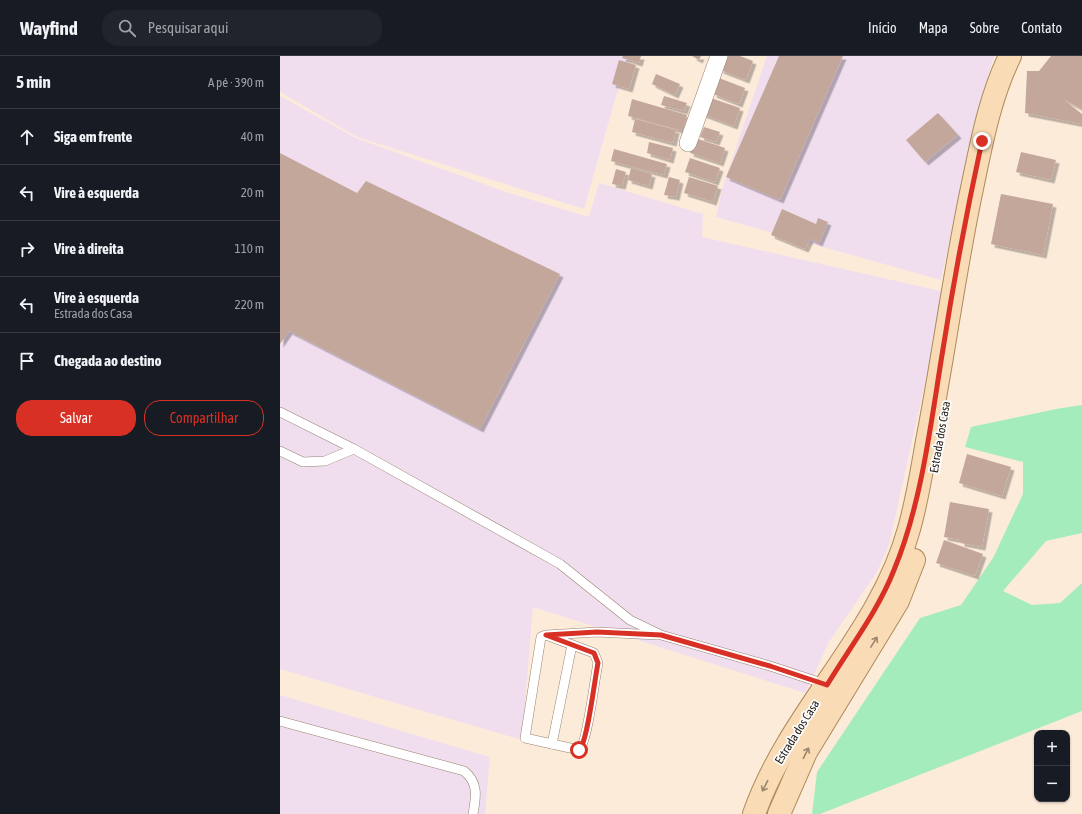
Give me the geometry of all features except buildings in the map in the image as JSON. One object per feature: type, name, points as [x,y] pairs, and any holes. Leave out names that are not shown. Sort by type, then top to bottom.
[{"type":"main road","name":"Estrada dos Casa","points":[[779,814],[806,752],[831,710],[835,689],[894,570],[909,529],[934,404],[955,274],[982,141],[992,104],[1010,56]]},
{"type":"main road","name":"Estrada dos Casa","points":[[754,814],[761,794],[786,745],[835,689],[898,601],[921,537],[930,495],[970,263],[997,129],[1015,74],[1024,56]]},
{"type":"street","points":[[688,143],[719,56]]},
{"type":"lane","points":[[280,412],[354,449],[560,564],[630,620],[661,635],[770,666],[835,689]]},
{"type":"lane","points":[[280,451],[303,462],[325,461],[354,449]]},
{"type":"lane","points":[[546,635],[594,653],[597,657],[598,663],[587,725],[582,748],[579,750],[525,738],[541,637],[546,635],[597,632],[661,635]]},
{"type":"lane","points":[[552,744],[572,645]]},
{"type":"lane","points":[[280,721],[464,771],[474,781],[476,792],[473,814]]},
{"type":"shaded area","points":[[280,56],[631,56],[616,96],[584,209],[357,137],[280,92]]},
{"type":"shaded area","points":[[767,56],[994,56],[973,129],[941,280],[716,217],[723,186]]},
{"type":"shaded area","points":[[280,96],[356,138],[509,193],[589,217],[599,183],[703,214],[702,237],[945,292],[889,545],[877,572],[829,642],[805,693],[533,607],[522,740],[280,669]]},
{"type":"shaded area","points":[[280,695],[490,757],[485,814],[280,814]]},
{"type":"green space","points":[[1082,405],[1082,533],[1046,541],[1003,591],[1032,605],[1060,603],[1082,583],[1082,711],[820,814],[812,814],[817,772],[920,618],[961,605],[993,558],[1023,494],[1023,462],[965,447],[971,427]]},
{"type":"route","points":[[579,750],[582,748],[584,743],[589,719],[598,663],[597,657],[594,653],[546,635],[597,632],[661,635],[770,666],[827,685],[881,598],[894,570],[909,529],[934,404],[955,274],[982,141]]}]
